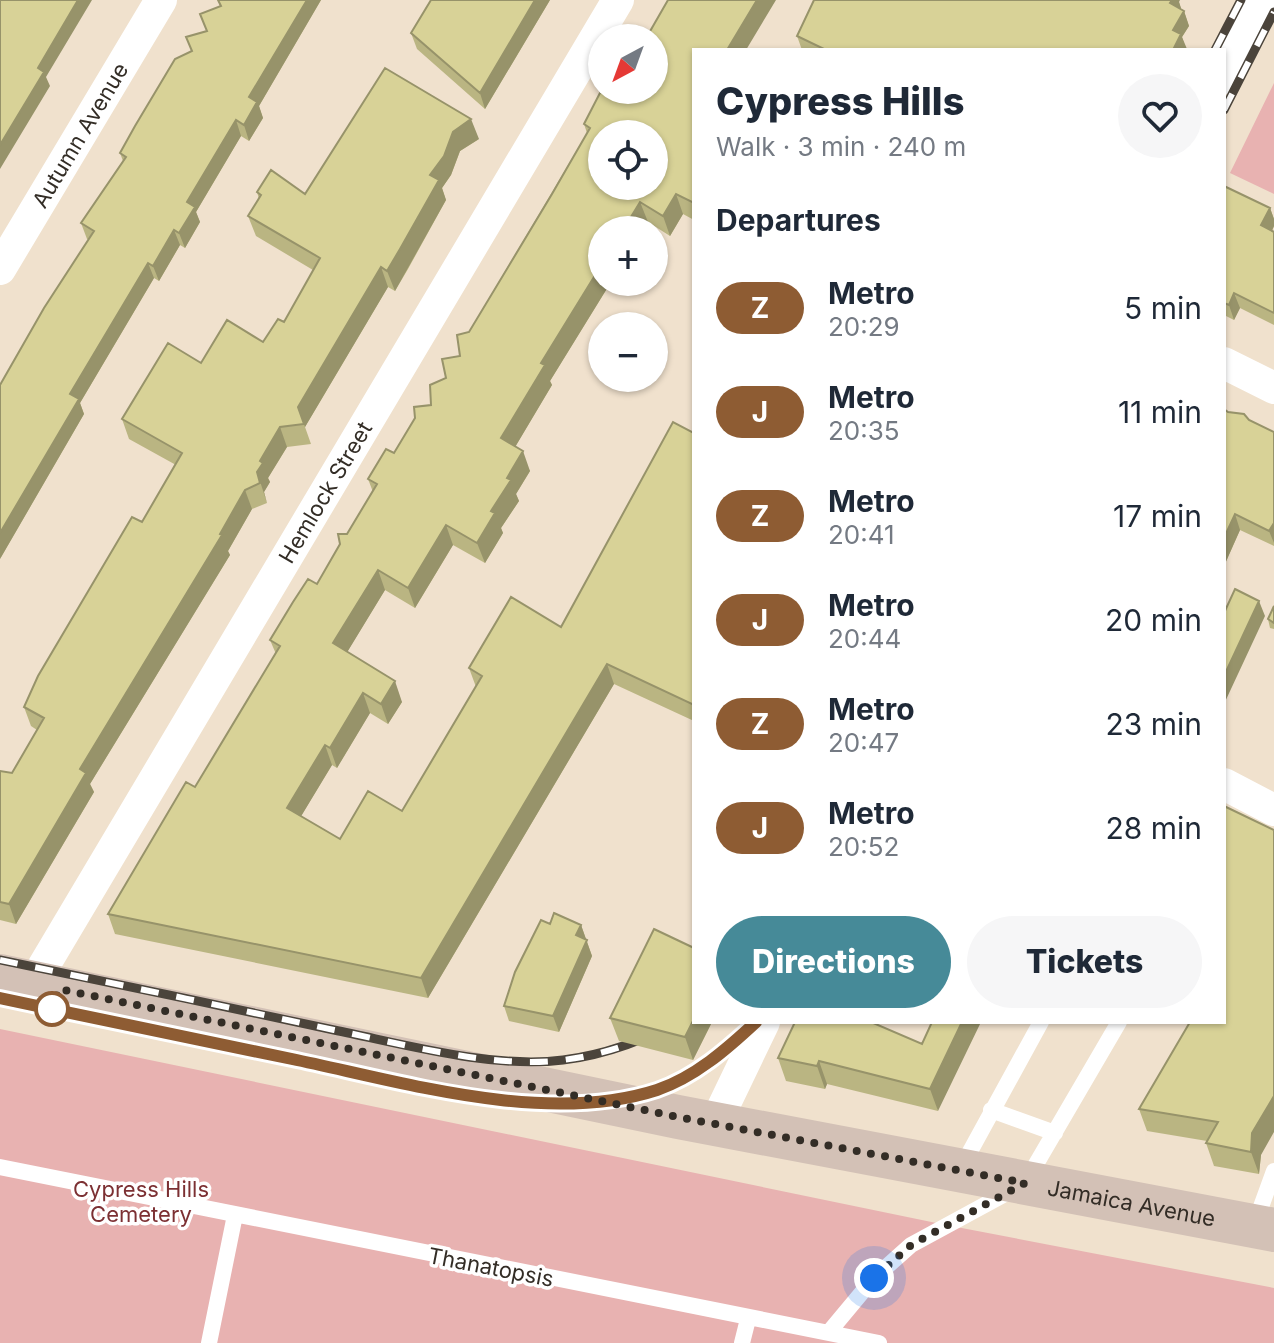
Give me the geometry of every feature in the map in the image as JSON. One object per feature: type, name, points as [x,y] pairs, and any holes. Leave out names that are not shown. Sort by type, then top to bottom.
[{"type":"main road","name":"Jamaica Avenue","points":[[16,980],[715,1124],[1264,1228]]},
{"type":"street","name":"Autumn Avenue","points":[[0,269],[161,0]]},
{"type":"street","name":"Hemlock Street","points":[[16,980],[618,0]]},
{"type":"street","points":[[1226,74],[1262,0]]},
{"type":"street","points":[[1226,364],[1274,388]]},
{"type":"street","points":[[1226,785],[1274,810]]},
{"type":"street","points":[[715,1124],[763,1024]]},
{"type":"lane","points":[[960,1170],[1040,1024]]},
{"type":"lane","points":[[829,1332],[874,1278],[911,1245],[1025,1183],[1118,1024]]},
{"type":"lane","points":[[991,1110],[1055,1133]]},
{"type":"lane","name":"Thanatopsis","points":[[0,1167],[879,1343]]},
{"type":"lane","points":[[1264,1228],[1274,1171]]},
{"type":"lane","points":[[209,1343],[235,1215]]},
{"type":"lane","points":[[742,1343],[748,1319]]},
{"type":"green space","points":[[1274,83],[1274,194],[1230,173]]},
{"type":"green space","name":"Cypress Hills Cemetery","points":[[0,1029],[946,1225],[1274,1288],[1274,1343],[0,1343]]},
{"type":"building","points":[[0,0],[78,0],[38,68],[44,72],[0,145]]},
{"type":"building","points":[[218,0],[307,0],[249,97],[257,102],[244,125],[236,120],[187,202],[195,207],[179,233],[174,230],[153,266],[148,263],[70,394],[79,399],[0,533],[0,385],[44,308],[94,231],[81,223],[126,157],[120,153],[135,126],[175,59],[192,51],[186,37],[207,31],[200,14],[221,6]]},
{"type":"building","points":[[431,0],[535,0],[480,93],[411,33]]},
{"type":"building","points":[[668,0],[757,0],[728,48],[692,48],[692,202],[676,194],[663,216],[640,202],[632,216],[588,216],[588,287],[541,363],[545,365],[501,438],[523,451],[507,478],[511,480],[491,511],[495,513],[477,543],[446,525],[408,588],[378,570],[333,643],[395,681],[381,704],[363,693],[330,748],[325,745],[287,808],[340,839],[368,791],[402,811],[482,676],[469,668],[511,597],[561,627],[673,422],[692,432],[692,704],[607,664],[421,978],[108,914],[186,782],[195,787],[280,646],[270,640],[293,602],[308,579],[317,584],[340,544],[338,534],[347,534],[377,484],[368,479],[386,449],[394,453],[415,418],[414,407],[431,405],[430,385],[446,378],[442,359],[460,356],[457,335],[469,332],[588,131],[588,200],[668,200],[668,120],[588,120],[588,127],[584,124],[594,104],[668,104],[668,24],[654,24]]},
{"type":"building","points":[[814,0],[1172,0],[1170,3],[1184,11],[1173,30],[1181,34],[1174,48],[822,48],[797,36]]},
{"type":"building","points":[[385,68],[471,119],[453,132],[444,156],[430,175],[439,180],[387,271],[381,267],[298,407],[304,424],[280,427],[260,461],[263,463],[257,472],[260,483],[245,490],[222,535],[80,769],[86,773],[9,904],[0,902],[0,771],[12,773],[44,718],[24,707],[38,676],[132,517],[142,522],[182,453],[122,419],[168,343],[201,363],[227,320],[263,342],[278,319],[284,322],[320,258],[248,216],[261,195],[257,192],[271,170],[305,194]]},
{"type":"building","points":[[1226,187],[1270,208],[1261,225],[1274,232],[1274,313],[1234,293],[1229,305],[1226,304]]},
{"type":"building","points":[[1226,410],[1244,414],[1249,420],[1274,432],[1274,523],[1269,531],[1235,514],[1226,534]]},
{"type":"building","points":[[1235,589],[1259,601],[1226,672],[1226,609]]},
{"type":"building","points":[[1274,606],[1274,623],[1268,619]]},
{"type":"building","points":[[1226,807],[1274,830],[1274,1096],[1252,1133],[1251,1152],[1206,1143],[1218,1122],[1139,1109],[1189,1024],[1226,1024]]},
{"type":"building","points":[[554,913],[581,925],[576,935],[587,940],[553,1016],[504,1006],[515,972],[541,920],[550,924]]},
{"type":"building","points":[[654,929],[692,947],[692,1023],[685,1037],[610,1018]]},
{"type":"building","points":[[794,1024],[876,1024],[922,1044],[931,1024],[961,1024],[930,1089],[819,1061],[817,1066],[778,1058]]},
{"type":"railway","points":[[1216,48],[1241,0]]},
{"type":"railway","points":[[1226,106],[1274,12]]},
{"type":"railway","points":[[0,960],[418,1048],[507,1061],[563,1060],[598,1054],[647,1037],[692,1014]]},
{"type":"railway","points":[[0,998],[431,1089],[477,1097],[569,1104],[614,1100],[657,1090],[685,1078],[754,1024]]},
{"type":"metro line","name":"Z","points":[[0,998],[410,1083],[517,1102],[567,1105],[657,1090],[696,1071],[754,1024]]},
{"type":"route","points":[[52,1009],[59,989],[678,1117],[1025,1183],[911,1245],[874,1278]]}]
